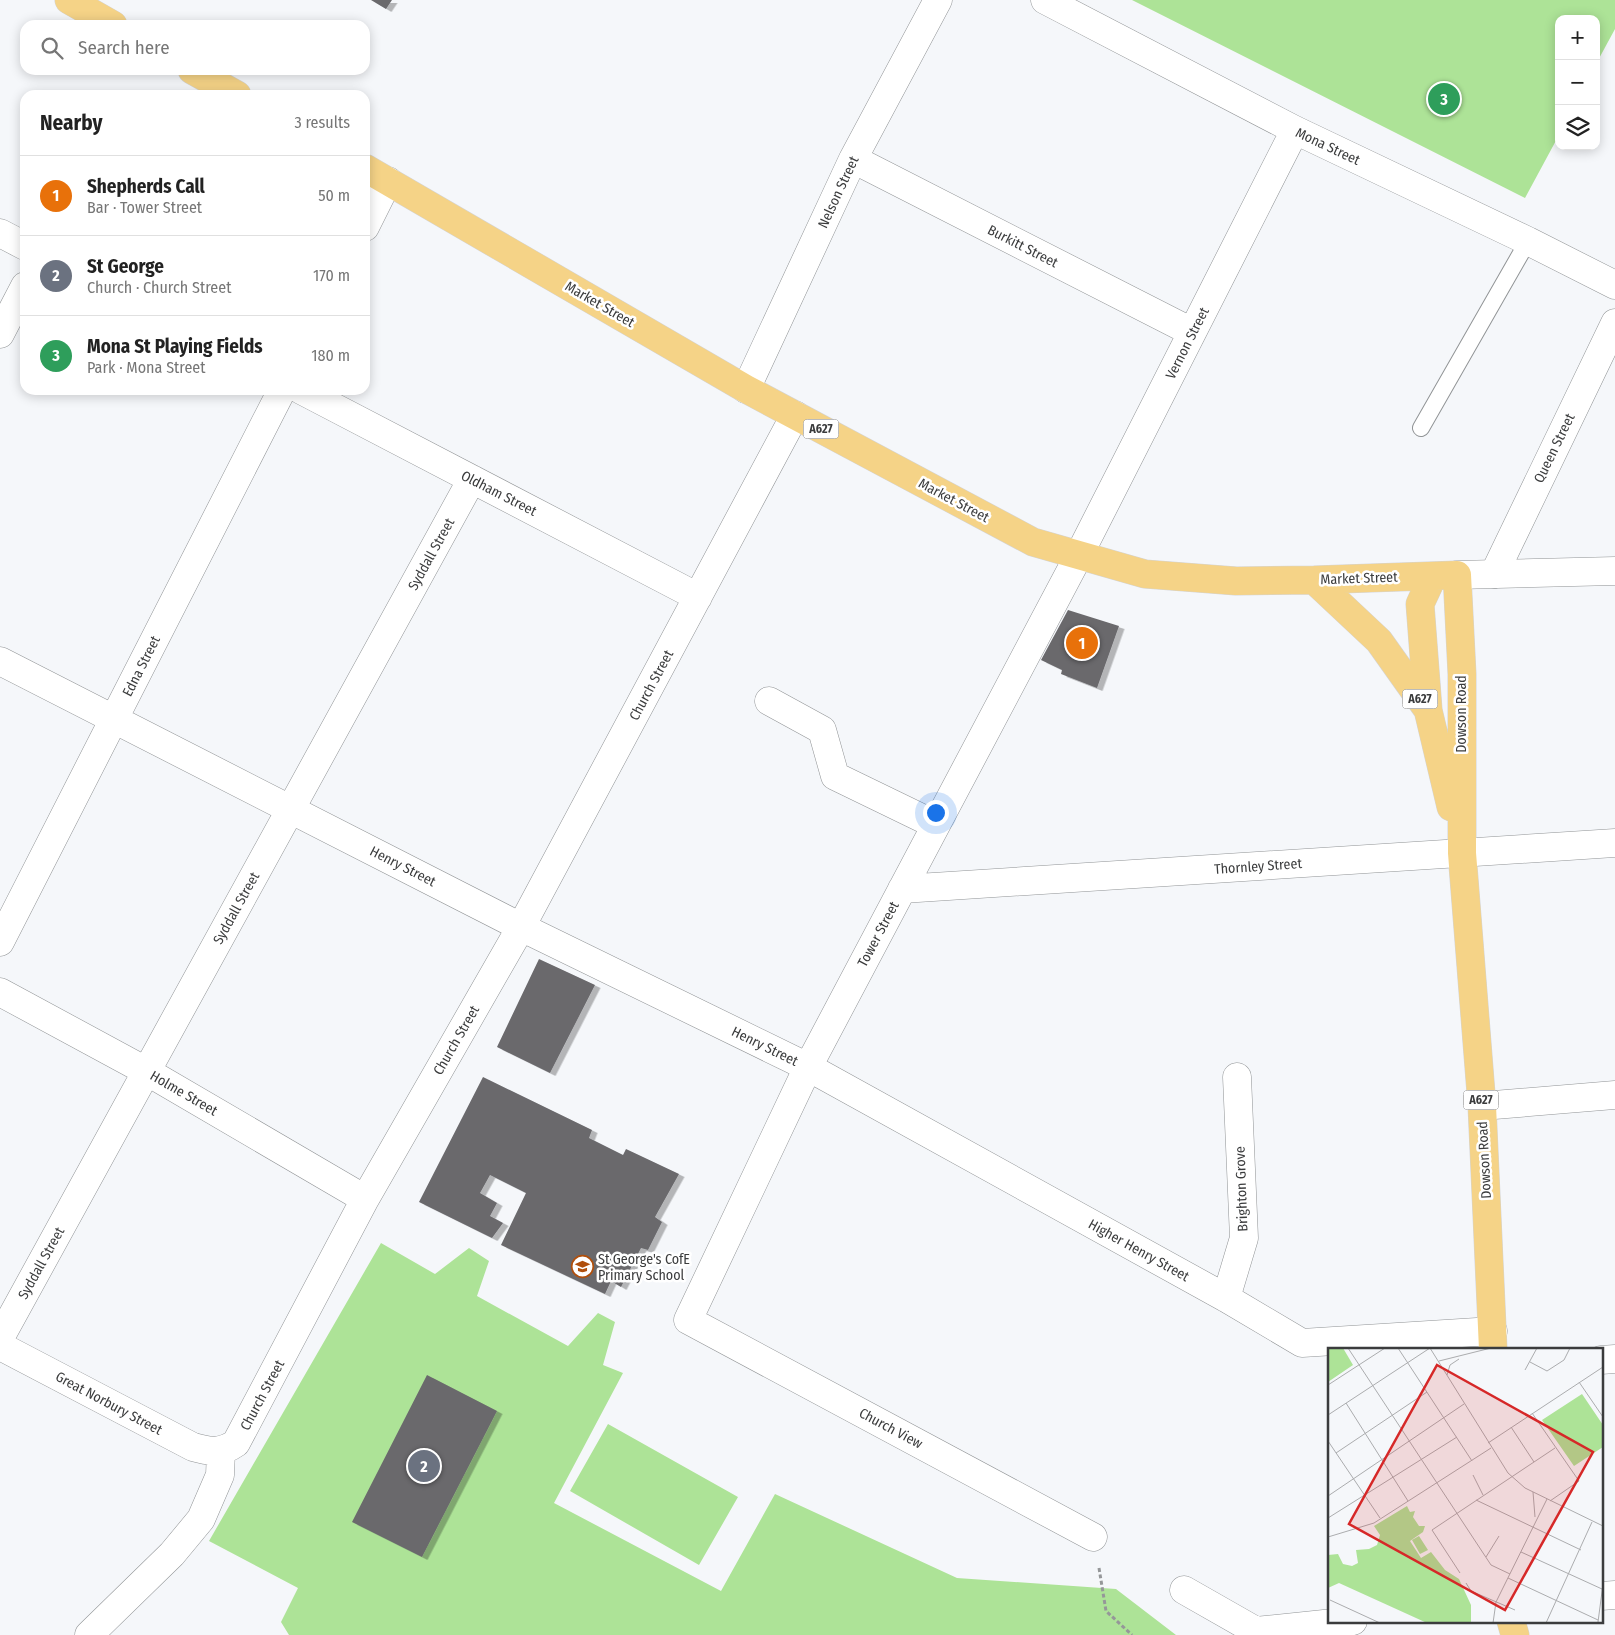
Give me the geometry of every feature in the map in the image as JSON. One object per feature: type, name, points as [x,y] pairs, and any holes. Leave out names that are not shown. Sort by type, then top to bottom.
[{"type":"main road","points":[[69,0],[104,20]]},
{"type":"main road","points":[[111,0],[119,20]]},
{"type":"main road","points":[[201,75],[227,90]]},
{"type":"main road","name":"Market Street","points":[[370,171],[746,389],[1033,542],[1145,574],[1236,580],[1314,580],[1445,575]]},
{"type":"main road","name":"Dowson Road","points":[[1445,575],[1462,674],[1462,853],[1482,1106],[1493,1340]]},
{"type":"main road","name":"A627","points":[[1428,710],[1420,604],[1445,575]]},
{"type":"main road","name":"Dowson Road","points":[[1314,580],[1379,641],[1428,710],[1462,853]]},
{"type":"main road","points":[[1511,1622],[1515,1635]]},
{"type":"street","name":"Nelson Street","points":[[746,389],[853,159],[938,0]]},
{"type":"street","name":"Mona Street","points":[[1045,0],[1295,130],[1528,240],[1615,285]]},
{"type":"street","name":"Vernon Street","points":[[1079,555],[1295,130]]},
{"type":"street","name":"Burkitt Street","points":[[853,159],[1192,332]]},
{"type":"street","points":[[370,217],[388,181]]},
{"type":"street","points":[[0,233],[20,243]]},
{"type":"street","points":[[0,334],[20,296]]},
{"type":"street","name":"Queen Street","points":[[1494,574],[1615,323]]},
{"type":"street","name":"Edna Street","points":[[0,942],[279,395]]},
{"type":"street","name":"Oldham Street","points":[[311,395],[698,597]]},
{"type":"street","name":"Church Street","points":[[221,1451],[236,1443],[365,1199],[521,927],[795,415]]},
{"type":"street","name":"Syddall Street","points":[[0,1338],[472,479]]},
{"type":"street","name":"Tower Street","points":[[688,1320],[808,1067],[1079,555]]},
{"type":"street","name":"Market Street","points":[[1445,575],[1615,571]]},
{"type":"street","name":"Henry Street","points":[[0,661],[521,927],[808,1067]]},
{"type":"street","points":[[769,701],[822,730],[835,776],[936,825]]},
{"type":"street","name":"Thornley Street","points":[[902,889],[1615,843]]},
{"type":"street","name":"Holme Street","points":[[0,992],[146,1071],[365,1199]]},
{"type":"street","name":"Higher Henry Street","points":[[808,1067],[1226,1298],[1302,1343],[1493,1340]]},
{"type":"street","name":"Brighton Grove","points":[[1226,1298],[1244,1238],[1237,1077]]},
{"type":"street","points":[[1482,1106],[1615,1095]]},
{"type":"street","name":"Church View","points":[[688,1320],[1093,1537]]},
{"type":"street","name":"Great Norbury Street","points":[[0,1346],[194,1447],[207,1451],[221,1451]]},
{"type":"street","points":[[1602,1360],[1615,1359]]},
{"type":"street","points":[[89,1635],[172,1554],[201,1519],[220,1475],[221,1451]]},
{"type":"street","points":[[1184,1590],[1256,1631],[1343,1622]]},
{"type":"street","points":[[1602,1596],[1615,1595]]},
{"type":"lane","points":[[1422,428],[1528,240]]},
{"type":"path","points":[[1093,1537],[1106,1611],[1132,1635]]},
{"type":"green space","points":[[1132,0],[1615,0],[1615,29],[1600,57],[1600,15],[1555,15],[1555,142],[1525,198]]},
{"type":"green space","points":[[381,1243],[435,1274],[469,1248],[489,1261],[477,1296],[568,1346],[598,1313],[615,1322],[603,1365],[623,1373],[554,1503],[721,1591],[775,1494],[957,1578],[1116,1589],[1176,1635],[289,1635],[281,1622],[298,1588],[209,1541]]},
{"type":"green space","points":[[608,1424],[738,1497],[699,1565],[570,1491]]},
{"type":"building","points":[[371,0],[392,0],[386,9]]},
{"type":"building","points":[[1068,610],[1119,626],[1097,688],[1061,674],[1062,670],[1041,660]]},
{"type":"building","points":[[539,959],[595,985],[550,1073],[497,1047]]},
{"type":"building","name":"St George's CofE Primary School","points":[[483,1077],[592,1130],[589,1138],[623,1155],[626,1149],[679,1174],[655,1217],[662,1222],[648,1250],[641,1248],[621,1287],[611,1281],[605,1294],[501,1245],[526,1193],[490,1175],[480,1193],[497,1203],[490,1216],[503,1223],[492,1238],[419,1202]]},
{"type":"building","points":[[427,1375],[497,1411],[422,1557],[352,1522]]},
{"type":"place","name":"Mona St Playing Fields","points":[[1444,99]]},
{"type":"place","name":"Shepherds Call","points":[[1082,643]]},
{"type":"place","name":"St George's CofE Primary School","points":[[582,1267]]},
{"type":"place","name":"St George","points":[[424,1466]]}]
